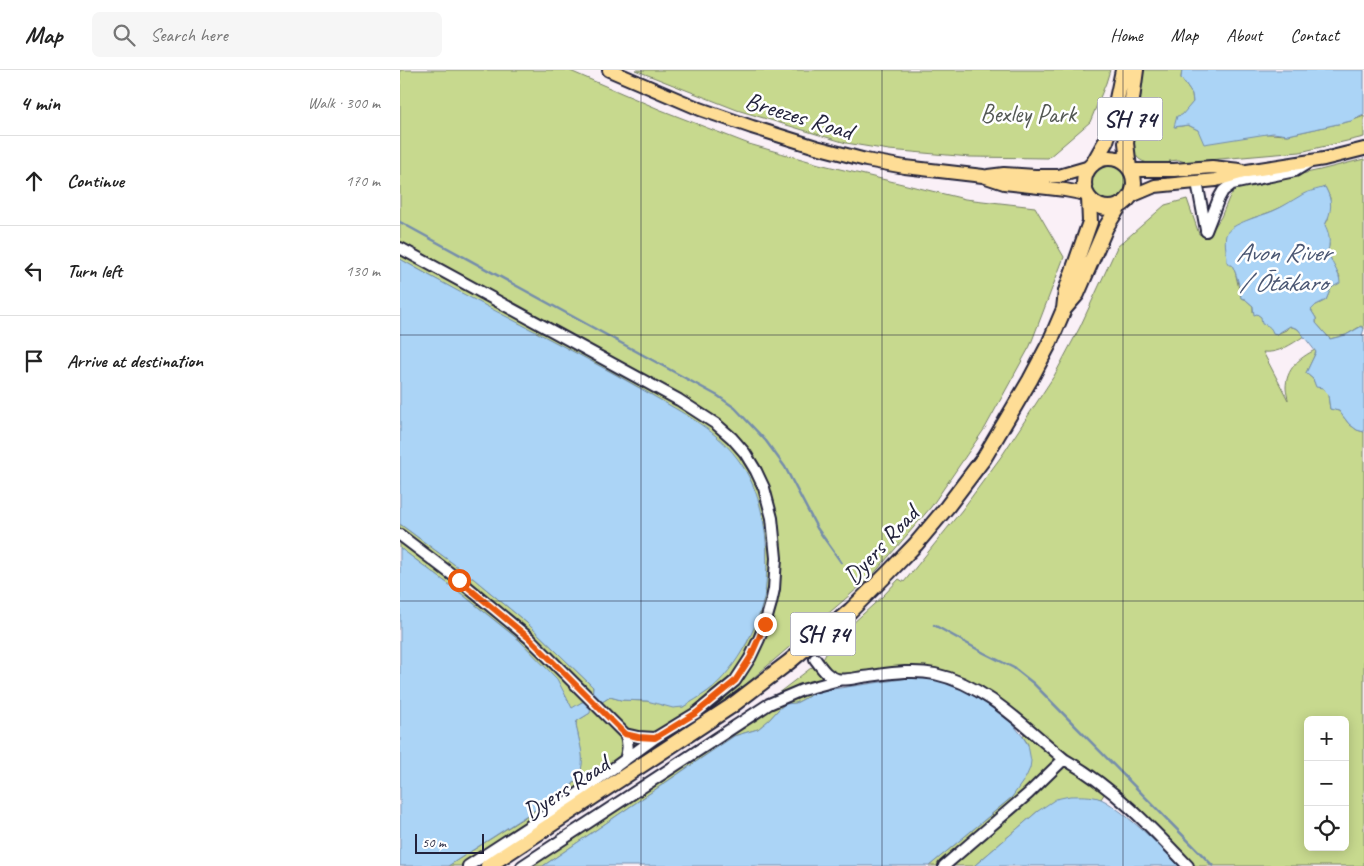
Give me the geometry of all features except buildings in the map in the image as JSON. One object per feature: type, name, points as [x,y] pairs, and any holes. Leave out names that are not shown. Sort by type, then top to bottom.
[{"type":"highway","name":"SH 74","points":[[1088,196],[1084,180],[1106,141],[1112,124],[1123,70]]},
{"type":"highway","name":"SH 74","points":[[1125,201],[1133,186],[1126,143],[1136,70]]},
{"type":"highway","name":"SH 74","points":[[1091,166],[1102,159],[1112,158],[1121,162],[1129,169]]},
{"type":"highway","points":[[1088,196],[1098,205],[1104,207],[1115,207],[1125,201]]},
{"type":"highway","name":"Dyers Road","points":[[1064,310],[1066,291],[1090,222],[1088,196]]},
{"type":"highway","name":"Dyers Road","points":[[488,866],[730,707],[789,662],[870,592],[916,544],[984,458],[1033,373],[1064,310],[1077,294],[1106,227],[1125,201]]},
{"type":"main road","name":"Breezes Road","points":[[610,70],[700,109],[816,147],[866,160],[905,167],[983,176],[1004,183],[1065,190],[1088,196]]},
{"type":"main road","points":[[1125,201],[1155,186],[1216,180],[1247,171],[1311,161],[1364,149]]},
{"type":"main road","name":"Breezes Road","points":[[983,176],[1004,174],[1059,176],[1091,166]]},
{"type":"main road","points":[[1129,169],[1174,170],[1212,167],[1247,171]]},
{"type":"lane","points":[[1197,182],[1206,231],[1219,198],[1223,191],[1232,184],[1295,171],[1311,161]]},
{"type":"lane","points":[[400,248],[678,400],[716,424],[745,453],[756,471],[764,488],[775,545],[774,588],[765,624],[750,658],[735,681],[696,713],[655,738],[568,801],[468,866]]},
{"type":"lane","points":[[400,535],[459,580],[529,638],[625,734],[628,750],[625,760]]},
{"type":"lane","points":[[815,659],[831,677],[839,680]]},
{"type":"lane","points":[[522,866],[778,699],[839,680],[915,672],[949,678],[971,688],[1007,712],[1064,759],[1095,778],[1130,808],[1188,866]]},
{"type":"lane","points":[[625,734],[655,738]]},
{"type":"lane","points":[[944,866],[1028,794],[1064,759]]},
{"type":"green space","points":[[400,70],[568,70],[661,110],[749,144],[819,164],[965,199],[1035,207],[1064,257],[1030,346],[985,428],[931,507],[872,576],[745,685],[692,724],[601,785],[569,797],[462,866],[448,866],[569,789],[580,774],[582,758],[576,724],[577,721],[590,713],[582,702],[572,709],[519,640],[400,548],[400,524],[474,579],[527,623],[593,687],[592,697],[602,702],[610,697],[683,707],[708,691],[729,669],[747,643],[761,611],[765,592],[767,542],[765,528],[751,481],[682,413],[617,375],[471,299],[400,259]]},
{"type":"green space","name":"Bexley Park","points":[[635,70],[1110,70],[1090,122],[1048,158],[970,157],[889,150],[846,143],[737,110]]},
{"type":"green space","points":[[1143,70],[1182,70],[1181,78],[1192,94],[1193,102],[1175,127],[1188,125],[1198,130],[1288,135],[1351,121],[1364,116],[1364,137],[1300,152],[1185,162],[1179,160],[1169,161],[1172,164],[1145,162],[1136,155],[1133,140],[1140,108]]},
{"type":"green space","points":[[1364,159],[1364,329],[1361,326],[1346,335],[1330,339],[1316,323],[1316,318],[1311,310],[1326,300],[1331,288],[1340,277],[1333,266],[1328,250],[1329,245],[1325,225],[1328,219],[1330,198],[1325,187],[1232,228],[1226,243],[1227,253],[1235,271],[1241,298],[1253,306],[1253,312],[1265,321],[1274,333],[1277,334],[1286,330],[1289,326],[1298,329],[1304,336],[1279,350],[1263,352],[1288,400],[1286,390],[1288,375],[1294,365],[1315,350],[1316,352],[1306,373],[1313,379],[1316,386],[1323,387],[1328,395],[1330,409],[1339,411],[1349,424],[1357,430],[1364,432],[1364,866],[1193,866],[1108,788],[1101,799],[1091,797],[1038,811],[974,866],[929,866],[1012,797],[1028,744],[1023,737],[1027,725],[979,690],[914,669],[779,696],[777,694],[824,658],[831,643],[899,579],[904,582],[962,510],[1003,454],[1054,376],[1080,327],[1117,247],[1165,205],[1187,199],[1199,234],[1208,237],[1236,188]]},
{"type":"green space","points":[[1109,165],[1121,171],[1127,183],[1121,195],[1109,201],[1097,195],[1091,183],[1097,171]]},
{"type":"green space","points":[[823,686],[824,690],[796,703],[785,705],[758,729],[734,736],[543,866],[526,866],[788,698]]},
{"type":"water","points":[[1182,70],[1364,70],[1364,115],[1351,121],[1288,135],[1273,133],[1204,144],[1198,130],[1188,125],[1174,127],[1177,116],[1182,115],[1193,102],[1192,94],[1181,78]]},
{"type":"water","name":"Avon River / Ōtākaro","points":[[1325,187],[1331,206],[1325,225],[1329,237],[1328,250],[1339,275],[1340,283],[1331,288],[1326,300],[1311,310],[1316,318],[1316,323],[1330,339],[1346,335],[1362,326],[1364,329],[1362,335],[1364,336],[1364,432],[1357,430],[1349,424],[1339,411],[1330,409],[1328,395],[1323,388],[1316,387],[1313,379],[1306,373],[1316,352],[1298,329],[1290,326],[1277,334],[1262,324],[1261,317],[1257,314],[1254,315],[1253,306],[1241,298],[1232,265],[1229,265],[1227,262],[1226,235],[1233,227],[1277,209],[1306,193]]},
{"type":"water","points":[[400,259],[613,373],[681,412],[717,437],[737,458],[753,486],[763,518],[767,551],[766,584],[760,612],[747,643],[729,671],[705,693],[683,707],[673,708],[647,701],[621,700],[610,697],[602,702],[596,702],[592,697],[593,687],[527,623],[474,579],[400,524]]},
{"type":"water","points":[[400,548],[519,640],[557,679],[572,708],[587,701],[591,706],[590,713],[577,721],[576,724],[582,765],[580,773],[569,788],[448,866],[400,866]]},
{"type":"water","points":[[916,677],[953,684],[982,700],[1012,723],[1028,745],[1031,761],[1026,777],[1012,797],[929,866],[543,866],[734,736],[758,729],[785,704],[796,703],[819,691]]},
{"type":"water","points":[[1070,796],[1093,797],[1109,803],[1144,831],[1179,866],[974,866],[1038,811],[1056,799]]},
{"type":"waterway","points":[[400,222],[718,396],[735,408],[766,441],[785,467],[817,528],[841,562]]},
{"type":"waterway","points":[[934,625],[1014,668],[1033,683],[1213,866]]},
{"type":"route","points":[[459,580],[529,638],[625,734],[638,737],[655,738],[696,713],[735,681],[750,658],[765,624]]}]
